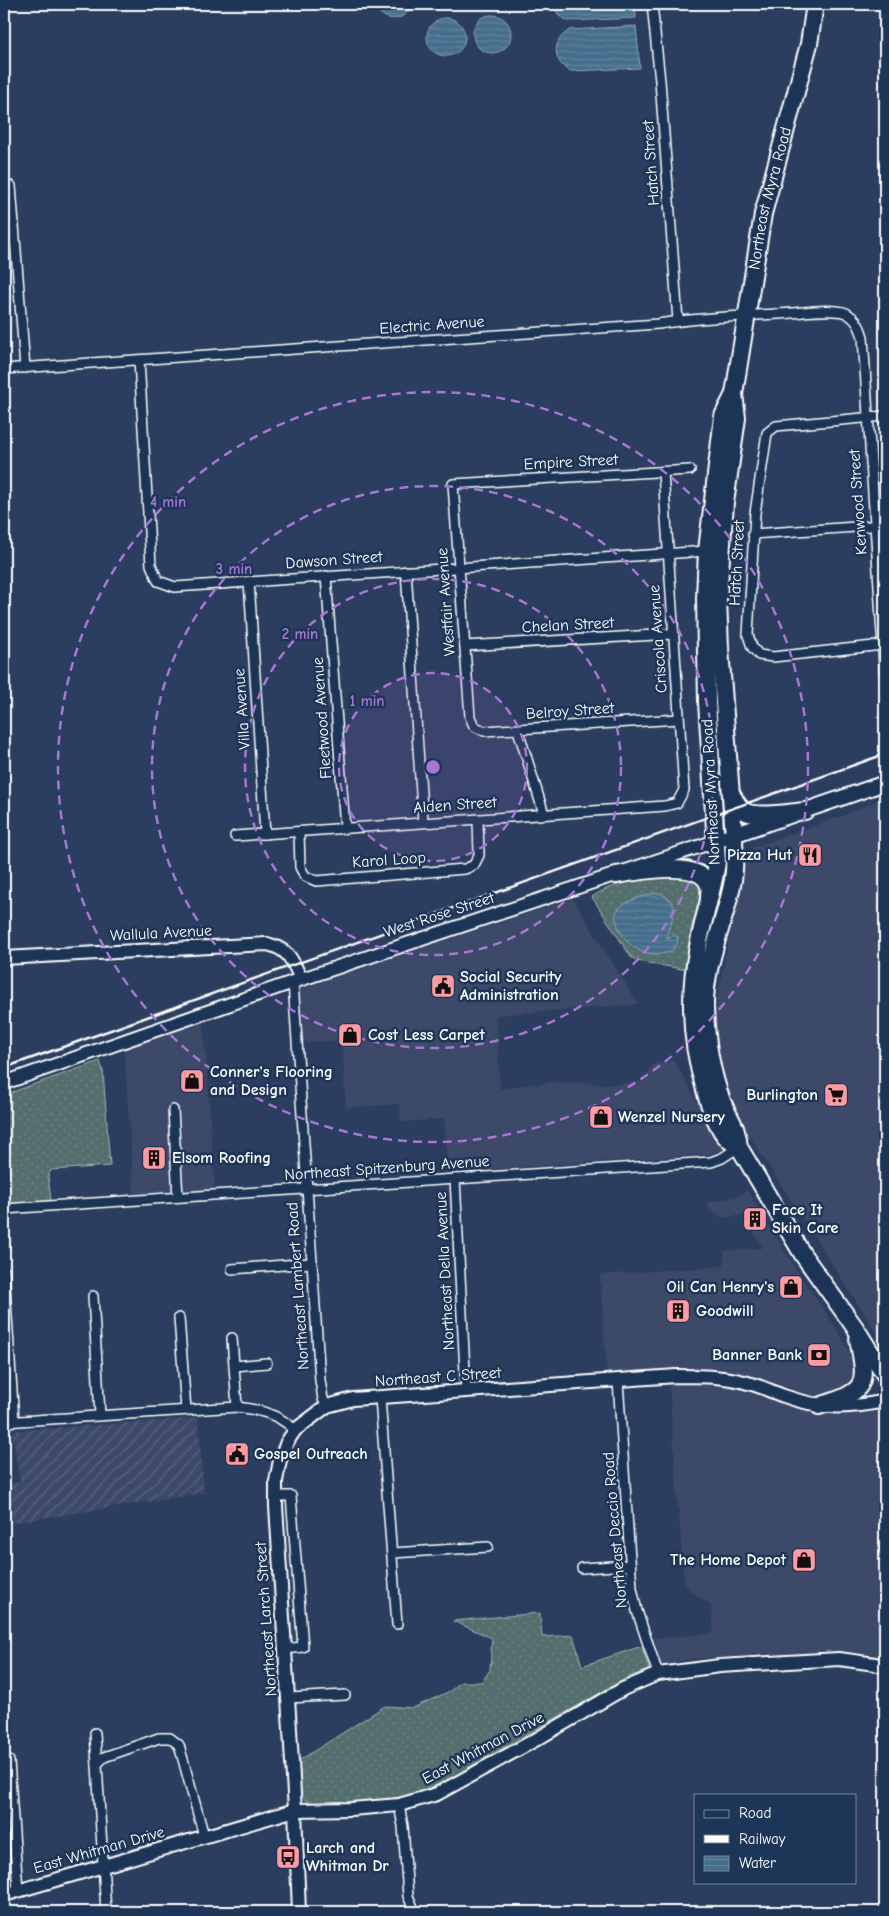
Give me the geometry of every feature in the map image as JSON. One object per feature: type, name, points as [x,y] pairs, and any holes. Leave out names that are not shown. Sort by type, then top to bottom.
[{"type":"highway","name":"Northeast Myra Road","points":[[815,4],[809,44],[763,214],[734,394],[737,418],[725,504],[718,599],[734,836],[733,883],[708,977],[705,1005],[706,1037],[723,1101],[737,1131],[739,1147],[803,1255],[856,1329],[885,1375]]},
{"type":"highway","name":"Northeast Myra Road","points":[[734,394],[723,416],[707,551],[705,598],[706,702],[717,862],[715,880],[698,947],[691,1003],[693,1036],[699,1070],[709,1104],[726,1138],[739,1147]]},
{"type":"highway","points":[[731,793],[738,807],[746,812],[761,814],[805,811]]},
{"type":"highway","points":[[616,875],[658,868],[698,873],[706,879],[710,886],[708,909]]},
{"type":"highway","points":[[819,1406],[846,1398],[855,1392],[862,1380],[864,1367],[856,1329]]},
{"type":"main road","name":"West Rose Street","points":[[4,1083],[297,981],[734,836],[885,782]]},
{"type":"main road","name":"Wallula Avenue","points":[[4,958],[267,944],[280,947],[288,953],[297,981]]},
{"type":"main road","name":"Northeast C Street","points":[[295,1430],[327,1406],[353,1399],[676,1376],[714,1376],[748,1383],[819,1406],[858,1406],[885,1401]]},
{"type":"main road","name":"Northeast Larch Street","points":[[295,1430],[287,1442],[280,1460],[276,1481],[276,1496],[295,1810],[299,1912]]},
{"type":"main road","name":"East Whitman Drive","points":[[4,1895],[295,1810],[351,1809],[399,1805],[437,1794],[624,1689],[658,1674],[720,1666],[839,1659],[885,1667]]},
{"type":"street","name":"Hatch Street","points":[[652,4],[660,81],[678,321]]},
{"type":"street","points":[[11,186],[25,368]]},
{"type":"street","name":"Electric Avenue","points":[[4,369],[830,311],[845,313],[859,324]]},
{"type":"street","name":"Kenwood Street","points":[[859,324],[863,337],[885,680]]},
{"type":"street","name":"Dawson Street","points":[[139,360],[151,565],[158,581],[175,587],[707,551]]},
{"type":"street","points":[[867,417],[885,416]]},
{"type":"street","name":"Hatch Street","points":[[867,417],[776,426],[768,433],[754,534],[748,635],[752,647],[759,655],[773,657],[883,645]]},
{"type":"street","name":"Empire Street","points":[[453,484],[690,470]]},
{"type":"street","name":"Criscola Avenue","points":[[663,472],[684,790],[677,803]]},
{"type":"street","name":"Westfair Avenue","points":[[453,484],[470,717]]},
{"type":"street","points":[[754,534],[885,525]]},
{"type":"street","points":[[406,571],[424,822]]},
{"type":"street","name":"Fleetwood Avenue","points":[[326,576],[345,828]]},
{"type":"street","name":"Villa Avenue","points":[[249,581],[265,834]]},
{"type":"street","name":"Chelan Street","points":[[465,646],[673,634]]},
{"type":"street","name":"Belroy Street","points":[[470,717],[474,726],[484,731],[679,719]]},
{"type":"street","points":[[518,730],[544,814]]},
{"type":"street","name":"Alden Street","points":[[235,836],[665,806],[677,803]]},
{"type":"street","name":"Karol Loop","points":[[299,832],[300,867],[305,876],[316,881],[465,870],[474,865],[478,855],[478,819]]},
{"type":"street","name":"Northeast Lambert Road","points":[[297,981],[311,1262],[320,1380],[323,1399],[327,1406]]},
{"type":"street","points":[[173,1110],[178,1197]]},
{"type":"street","name":"Northeast Spitzenburg Avenue","points":[[4,1209],[711,1162],[722,1158],[739,1147]]},
{"type":"street","name":"Northeast Della Avenue","points":[[455,1179],[466,1391]]},
{"type":"street","points":[[232,1269],[311,1262]]},
{"type":"street","points":[[4,1271],[14,1421]]},
{"type":"street","points":[[93,1296],[100,1415]]},
{"type":"street","points":[[179,1318],[186,1410]]},
{"type":"street","points":[[232,1338],[237,1407]]},
{"type":"street","points":[[234,1366],[267,1363]]},
{"type":"street","name":"Northeast Deccio Road","points":[[618,1381],[630,1565],[637,1611],[658,1674]]},
{"type":"street","points":[[380,1398],[397,1624]]},
{"type":"street","points":[[4,1422],[237,1407],[263,1411],[285,1421],[295,1430]]},
{"type":"street","points":[[276,1496],[291,1496],[303,1647],[284,1648]]},
{"type":"street","points":[[392,1553],[488,1547]]},
{"type":"street","points":[[582,1568],[630,1565]]},
{"type":"street","points":[[288,1698],[345,1695]]},
{"type":"street","points":[[95,1733],[106,1912]]},
{"type":"street","points":[[97,1764],[104,1757],[158,1738],[170,1738],[179,1745],[204,1836]]},
{"type":"street","points":[[9,1761],[18,1890]]},
{"type":"street","points":[[399,1805],[403,1826],[408,1896],[415,1912]]},
{"type":"shaded area","points":[[885,797],[885,1346],[741,1123],[717,1060],[713,1020],[745,858],[754,847],[845,815]]},
{"type":"shaded area","points":[[573,899],[638,1004],[496,1015],[500,1089],[554,1082],[636,1083],[646,1079],[652,1066],[657,1063],[674,1060],[723,1149],[705,1155],[448,1172],[444,1119],[401,1122],[400,1104],[346,1108],[342,1040],[299,1043],[298,1029],[301,1028],[299,988]]},
{"type":"shaded area","points":[[203,1019],[215,1190],[134,1195],[124,1046]]},
{"type":"shaded area","points":[[747,1190],[799,1274],[833,1323],[854,1360],[856,1381],[831,1395],[813,1395],[799,1392],[776,1382],[776,1385],[731,1372],[682,1370],[607,1376],[600,1275],[724,1266],[724,1251],[763,1248],[744,1215],[722,1218],[709,1208],[708,1202],[736,1197]]},
{"type":"shaded area","points":[[719,1383],[753,1390],[819,1411],[866,1412],[885,1407],[885,1659],[856,1652],[781,1654],[691,1659],[657,1666],[649,1641],[655,1638],[714,1633],[711,1605],[689,1590],[684,1580],[669,1384]]},
{"type":"shaded area","points":[[198,1418],[204,1493],[4,1524],[4,1486],[20,1482],[12,1431]]},
{"type":"green space","points":[[659,875],[694,877],[702,889],[691,930],[685,967],[682,969],[637,961],[631,957],[592,897],[615,886]]},
{"type":"green space","points":[[100,1061],[103,1071],[110,1166],[51,1170],[48,1176],[51,1201],[4,1204],[4,1095]]},
{"type":"green space","points":[[540,1613],[542,1637],[573,1635],[582,1666],[642,1646],[649,1670],[628,1677],[447,1780],[422,1792],[395,1798],[341,1804],[324,1804],[304,1799],[298,1786],[298,1761],[385,1706],[413,1708],[450,1691],[461,1682],[482,1682],[490,1670],[492,1638],[453,1621]]},
{"type":"water","points":[[375,4],[412,4],[405,15],[394,19],[382,15]]},
{"type":"water","points":[[553,4],[635,4],[636,18],[568,21],[559,16]]},
{"type":"water","points":[[492,15],[505,21],[511,34],[505,47],[492,53],[479,47],[473,34],[479,21]]},
{"type":"water","points":[[446,18],[459,24],[465,37],[459,50],[446,56],[433,50],[427,37],[433,24]]},
{"type":"water","points":[[636,26],[640,68],[571,71],[560,63],[557,57],[556,51],[559,40],[570,30]]},
{"type":"water","points":[[656,893],[664,895],[673,904],[674,909],[667,938],[674,935],[678,937],[677,943],[671,952],[662,954],[646,953],[632,946],[622,934],[616,918],[620,907],[635,899]]},
{"type":"railway","points":[[4,1068],[885,754]]},
{"type":"place","name":"Pizza Hut","points":[[810,855]]},
{"type":"place","name":"Social Security Administration","points":[[443,986]]},
{"type":"place","name":"Cost Less Carpet","points":[[350,1035]]},
{"type":"place","name":"Conner's Flooring and Design","points":[[192,1081]]},
{"type":"place","name":"Burlington","points":[[836,1095]]},
{"type":"place","name":"Wenzel Nursery","points":[[601,1117]]},
{"type":"place","name":"Elsom Roofing","points":[[154,1158]]},
{"type":"place","name":"Face It Skin Care","points":[[755,1219]]},
{"type":"place","name":"Oil Can Henry's","points":[[791,1287]]},
{"type":"place","name":"Goodwill","points":[[678,1311]]},
{"type":"place","name":"Banner Bank","points":[[819,1355]]},
{"type":"place","name":"Gospel Outreach","points":[[237,1454]]},
{"type":"place","name":"The Home Depot","points":[[804,1560]]},
{"type":"place","name":"Larch and Whitman Dr","points":[[288,1857]]}]
